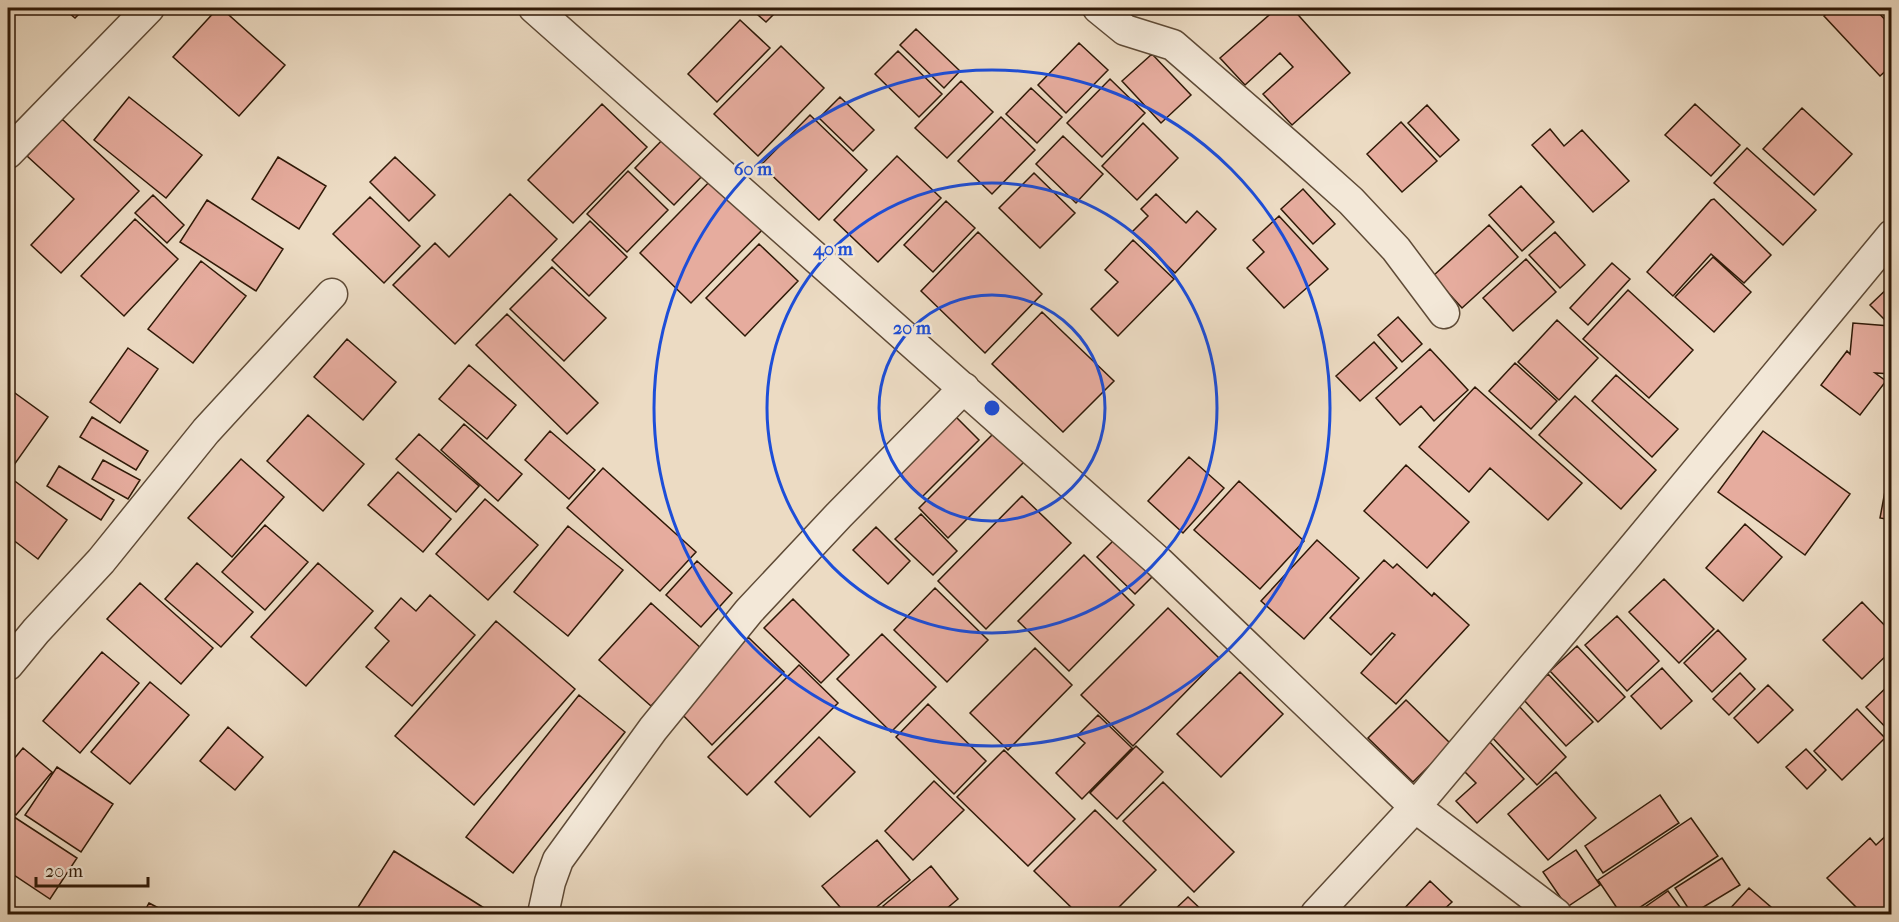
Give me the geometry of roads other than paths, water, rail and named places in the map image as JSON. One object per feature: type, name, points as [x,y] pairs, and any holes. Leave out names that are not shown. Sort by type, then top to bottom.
[{"type":"street","points":[[8,153],[149,8]]},
{"type":"street","points":[[534,8],[1159,562],[1415,807],[1556,915]]},
{"type":"street","points":[[1098,8],[1125,30],[1173,45],[1286,142],[1351,201],[1396,249],[1444,313]]},
{"type":"street","points":[[1316,915],[1415,807],[1636,545],[1892,235]]},
{"type":"street","points":[[8,665],[101,561],[206,431],[332,294]]},
{"type":"street","points":[[543,915],[550,882],[558,860],[653,729],[749,611],[839,515],[964,388]]}]
